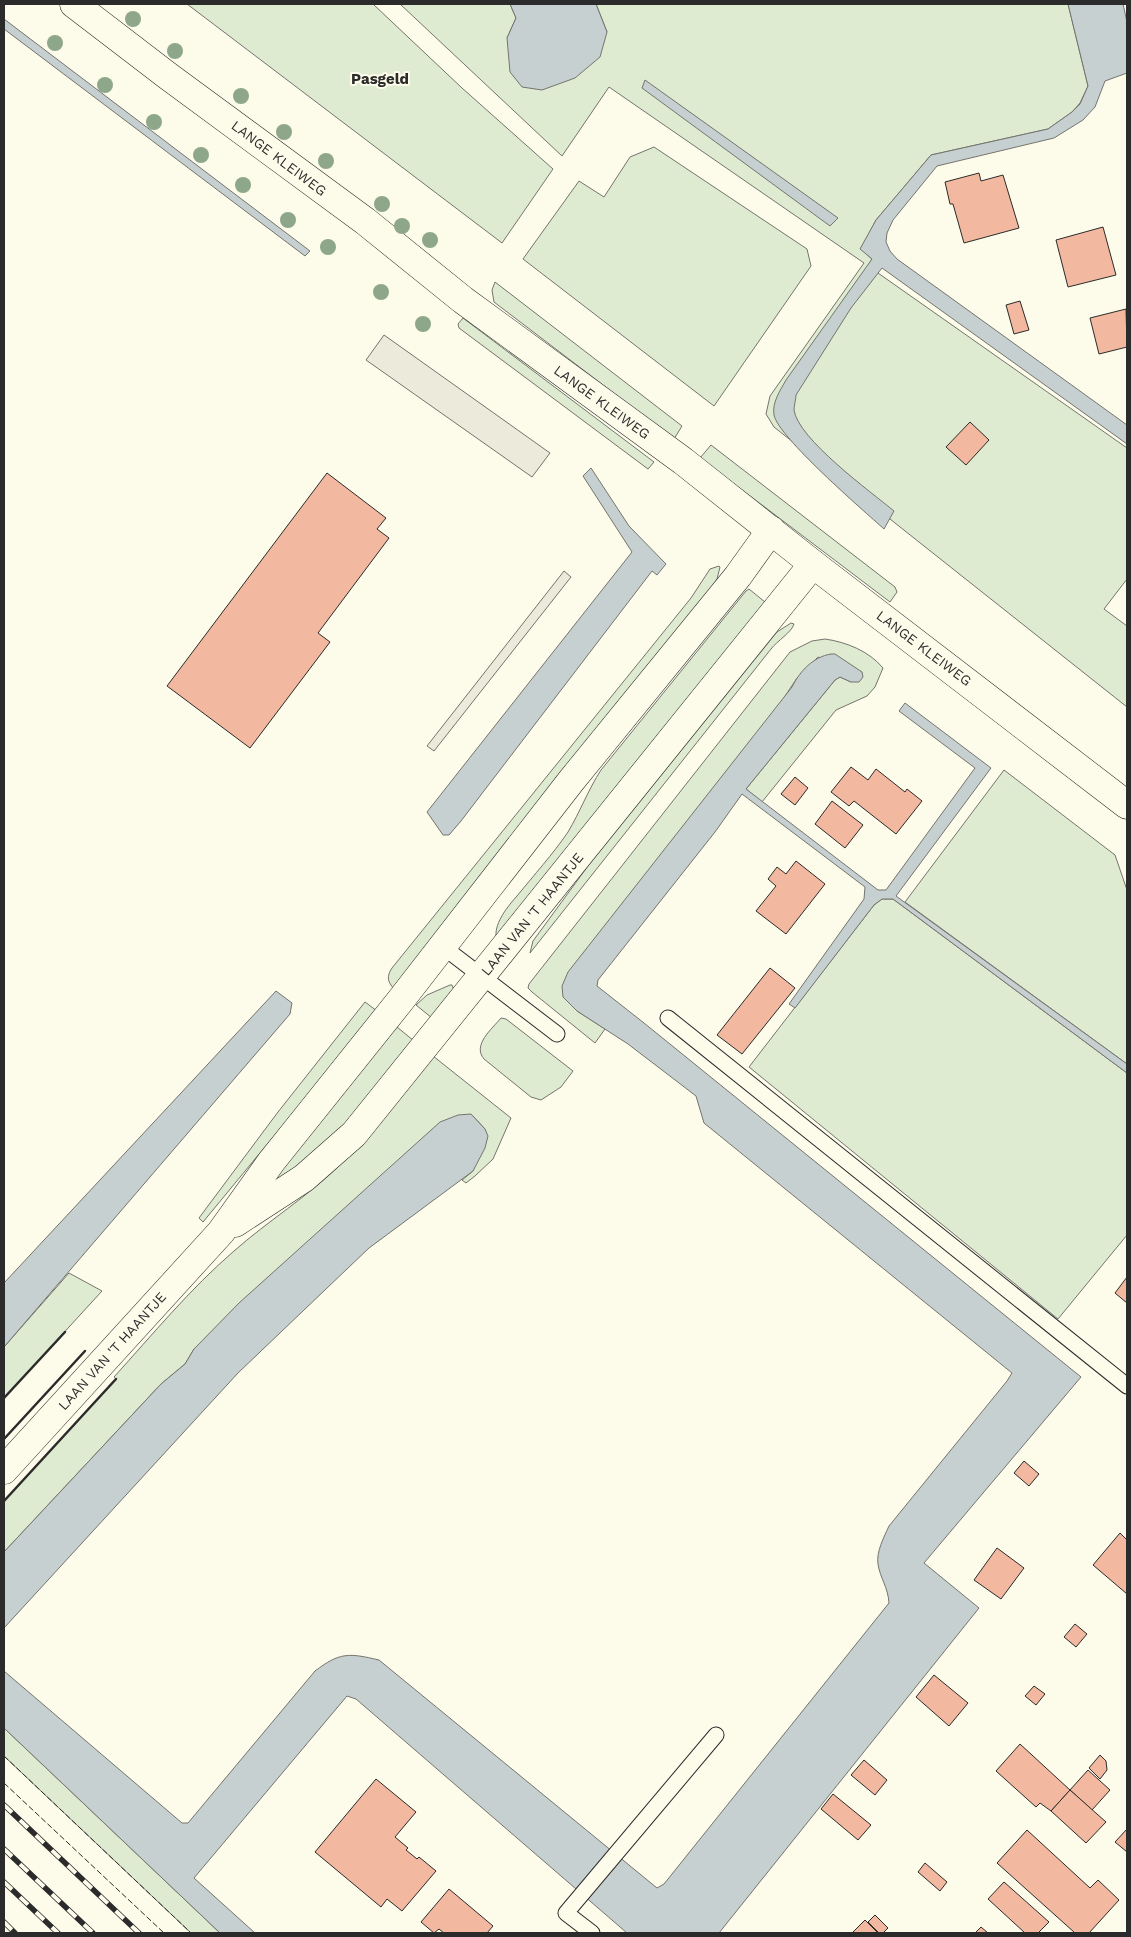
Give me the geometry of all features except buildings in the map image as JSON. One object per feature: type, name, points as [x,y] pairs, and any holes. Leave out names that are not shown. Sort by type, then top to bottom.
[{"type":"street","name":"LANGE KLEIWEG","points":[[74,4],[364,221],[463,300],[683,461],[1127,805]]},
{"type":"street","name":"LAAN VAN 'T HAANTJE","points":[[4,1470],[221,1232],[271,1162],[571,781],[738,576],[771,530]]},
{"type":"street","name":"LAAN VAN 'T HAANTJE","points":[[221,1232],[304,1178],[354,1134],[814,564]]},
{"type":"lane","points":[[442,946],[556,1034]]},
{"type":"lane","points":[[668,1018],[1127,1386]]},
{"type":"lane","points":[[592,1933],[566,1913],[716,1735]]},
{"type":"green space","points":[[187,4],[373,4],[462,88],[553,169],[502,243]]},
{"type":"green space","points":[[400,4],[510,4],[516,18],[507,38],[607,32],[596,4],[1068,4],[1088,86],[1080,103],[1072,112],[1048,129],[931,155],[876,220],[861,249],[872,259],[868,266],[1127,448],[1127,579],[1104,609],[1127,626],[1127,707],[774,427],[766,414],[770,396],[864,263],[609,87],[562,156]]},
{"type":"green space","points":[[654,147],[807,249],[811,266],[714,406],[523,259],[579,181],[604,197],[630,157]]},
{"type":"green space","points":[[495,282],[682,426],[674,439],[494,302],[492,290]]},
{"type":"green space","points":[[463,318],[654,462],[648,469],[459,328],[458,324]]},
{"type":"green space","points":[[711,445],[895,587],[897,592],[890,602],[700,458]]},
{"type":"green space","points":[[719,566],[717,579],[712,587],[394,989],[388,979],[392,968],[691,598],[710,569]]},
{"type":"green space","points":[[749,589],[765,602],[496,936],[496,931],[503,914],[568,832],[601,770]]},
{"type":"green space","points":[[791,623],[794,624],[793,627],[771,649],[530,953],[533,941],[588,866],[777,632]]},
{"type":"green space","points":[[825,639],[857,648],[877,662],[883,668],[875,687],[867,696],[836,710],[762,802],[746,789],[835,680],[840,677],[851,682],[862,672],[818,657],[797,678],[577,1011],[605,1029],[595,1043],[532,992],[528,988],[529,984],[790,652],[812,641]]},
{"type":"green space","points":[[1004,770],[1115,855],[1127,890],[1127,1064],[905,902]]},
{"type":"green space","points":[[882,899],[893,899],[1127,1073],[1127,1235],[1058,1319],[749,1067],[874,905]]},
{"type":"green space","points":[[452,985],[454,990],[432,1018],[416,1005],[427,995]]},
{"type":"green space","points":[[365,1002],[377,1011],[203,1222],[199,1218],[278,1112]]},
{"type":"green space","points":[[501,1018],[506,1019],[573,1071],[561,1087],[541,1100],[531,1097],[484,1059],[480,1048],[482,1043]]},
{"type":"green space","points":[[397,1027],[414,1041],[331,1141],[244,1207]]},
{"type":"green space","points":[[433,1056],[511,1118],[493,1159],[466,1183],[462,1180],[473,1171],[485,1129],[471,1114],[194,1349],[185,1364],[161,1384],[4,1552],[4,1501],[116,1379],[114,1377],[187,1296],[234,1251],[340,1165],[376,1126]]},
{"type":"green space","points":[[69,1273],[102,1291],[4,1398],[4,1347]]},
{"type":"green space","points":[[4,1728],[220,1933],[191,1933],[4,1756]]},
{"type":"shaded area","points":[[510,4],[596,4],[607,32],[600,57],[575,78],[542,90],[522,87],[510,72],[507,38],[516,18]]},
{"type":"shaded area","points":[[1068,4],[1123,4],[1127,22],[1127,73],[1105,81],[1095,107],[1083,120],[1054,138],[937,166],[893,220],[887,233],[886,242],[890,251],[897,259],[1127,425],[1127,444],[882,268],[851,308],[796,395],[794,410],[799,422],[821,450],[894,511],[884,529],[823,474],[790,440],[774,415],[775,401],[786,380],[872,259],[860,249],[876,220],[931,155],[1048,129],[1080,104],[1088,86]]},
{"type":"shaded area","points":[[4,19],[310,251],[305,256],[4,29]]},
{"type":"shaded area","points":[[645,80],[838,218],[830,226],[642,88]]},
{"type":"shaded area","points":[[384,335],[550,453],[532,477],[366,360]]},
{"type":"shaded area","points":[[591,468],[629,526],[666,564],[657,575],[652,571],[461,821],[449,835],[443,835],[427,812],[632,552],[583,476]]},
{"type":"shaded area","points":[[564,571],[571,577],[434,751],[427,746]]},
{"type":"shaded area","points":[[835,654],[862,672],[863,677],[859,682],[851,682],[840,677],[835,680],[746,789],[878,890],[886,890],[975,768],[899,711],[905,703],[991,768],[896,896],[1127,1064],[1127,1073],[893,899],[882,899],[874,905],[795,1008],[789,1004],[864,899],[865,887],[742,794],[715,832],[598,980],[597,986],[1081,1377],[924,1563],[979,1608],[719,1933],[627,1933],[356,1699],[347,1696],[194,1878],[255,1933],[220,1933],[4,1728],[4,1671],[182,1823],[188,1823],[315,1671],[338,1657],[352,1655],[379,1660],[657,1888],[664,1884],[889,1603],[879,1569],[878,1555],[889,1526],[1012,1373],[704,1123],[696,1096],[628,1044],[577,1011],[563,997],[562,986],[568,972],[799,676],[818,658]]},
{"type":"shaded area","points":[[276,991],[292,1003],[290,1014],[4,1347],[4,1283]]},
{"type":"shaded area","points":[[471,1114],[485,1129],[488,1136],[485,1148],[473,1171],[369,1248],[238,1373],[4,1628],[4,1552],[161,1384],[185,1364],[194,1349],[239,1303],[440,1122],[458,1115]]},
{"type":"railway","points":[[4,1805],[139,1933]]},
{"type":"railway","points":[[4,1849],[93,1933]]},
{"type":"railway","points":[[4,1882],[58,1933]]},
{"type":"railway","points":[[4,1922],[15,1933]]},
{"type":"fence","points":[[4,1756],[191,1933]]},
{"type":"fence","points":[[4,1783],[164,1933]]},
{"type":"wall","points":[[4,1398],[65,1332]]},
{"type":"wall","points":[[4,1439],[85,1351]]},
{"type":"wall","points":[[4,1501],[116,1379]]},
{"type":"district","name":"Pasgeld","points":[[380,79]]}]
